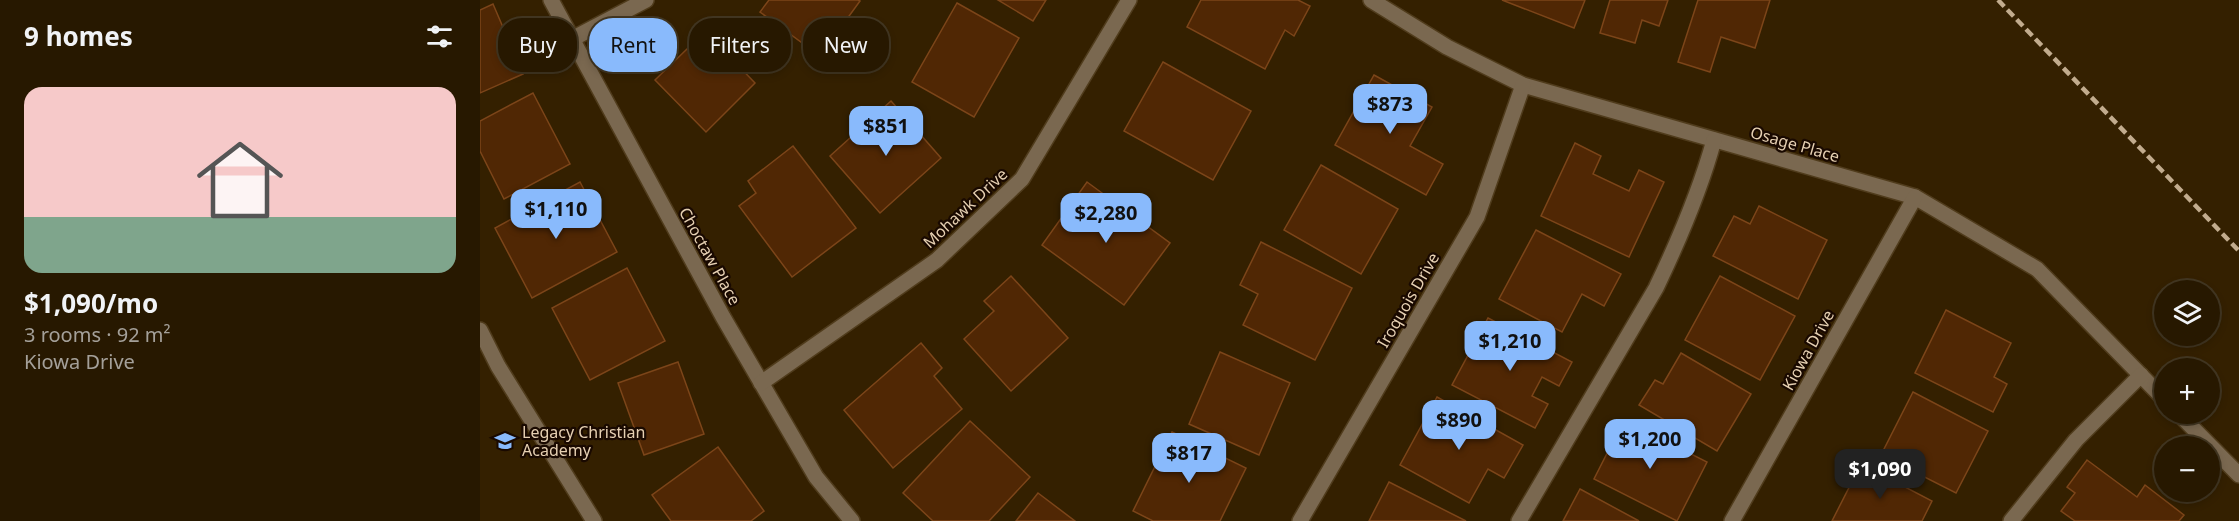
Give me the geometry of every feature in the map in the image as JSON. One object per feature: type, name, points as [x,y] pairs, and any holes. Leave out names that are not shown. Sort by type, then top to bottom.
[{"type":"street","name":"Choctaw Place","points":[[551,0],[561,18]]},
{"type":"street","points":[[577,36],[646,0]]},
{"type":"street","name":"Mohawk Drive","points":[[761,383],[937,260],[1022,179],[1129,0]]},
{"type":"street","name":"Osage Place","points":[[1371,0],[1447,47],[1523,86],[1915,197],[2037,269],[2154,389]]},
{"type":"street","name":"Choctaw Place","points":[[577,48],[761,383],[816,477],[852,521]]},
{"type":"street","name":"Iroquois Drive","points":[[1300,521],[1477,217],[1523,86]]},
{"type":"street","points":[[1519,521],[1656,288],[1704,175],[1714,140]]},
{"type":"street","name":"Kiowa Drive","points":[[1732,521],[1915,197]]},
{"type":"street","points":[[480,330],[498,366],[594,521]]},
{"type":"street","points":[[2011,521],[2076,440],[2141,375]]},
{"type":"street","points":[[2189,424],[2239,475]]},
{"type":"building","points":[[769,0],[860,1],[848,18],[803,18],[803,44],[791,35],[791,18],[768,18],[760,12]]},
{"type":"building","points":[[998,0],[1046,0],[1033,21]]},
{"type":"building","points":[[1201,0],[1298,0],[1310,6],[1294,36],[1285,30],[1265,69],[1187,27]]},
{"type":"building","points":[[1502,0],[1585,0],[1574,28]]},
{"type":"building","points":[[1610,0],[1668,0],[1659,26],[1642,20],[1635,43],[1600,33]]},
{"type":"building","points":[[1698,0],[1770,0],[1755,48],[1721,37],[1710,72],[1678,62]]},
{"type":"building","points":[[957,3],[1019,38],[974,117],[912,82]]},
{"type":"building","points":[[493,4],[499,18],[498,72],[522,72],[523,74],[480,93],[480,10]]},
{"type":"building","points":[[689,47],[689,72],[744,72],[755,83],[706,132],[655,80],[663,72],[677,72],[677,59]]},
{"type":"building","points":[[1163,62],[1251,111],[1213,180],[1124,131]]},
{"type":"building","points":[[1374,75],[1432,107],[1410,146],[1443,164],[1426,195],[1335,145]]},
{"type":"building","points":[[533,93],[570,164],[504,199],[480,151],[480,121]]},
{"type":"building","points":[[891,101],[941,158],[880,213],[830,156]]},
{"type":"building","points":[[1575,143],[1601,156],[1593,174],[1629,191],[1639,170],[1664,182],[1629,257],[1541,216]]},
{"type":"building","points":[[793,146],[856,228],[792,277],[739,206],[756,193],[748,181]]},
{"type":"building","points":[[1321,165],[1398,209],[1361,274],[1284,230]]},
{"type":"building","points":[[580,182],[617,252],[532,298],[495,228]]},
{"type":"building","points":[[1087,182],[1170,243],[1124,305],[1042,245]]},
{"type":"building","points":[[1759,206],[1827,240],[1798,299],[1713,256],[1734,216],[1750,224]]},
{"type":"building","points":[[1536,230],[1621,274],[1604,306],[1582,294],[1562,332],[1499,299]]},
{"type":"building","points":[[1261,242],[1352,288],[1315,360],[1243,325],[1258,294],[1240,285]]},
{"type":"building","points":[[627,268],[665,341],[590,380],[552,308]]},
{"type":"building","points":[[1011,276],[1068,338],[1011,391],[964,339],[994,311],[984,301]]},
{"type":"building","points":[[1720,276],[1795,316],[1760,380],[1685,340]]},
{"type":"building","points":[[1946,310],[2011,343],[1994,377],[2007,384],[1993,412],[1915,373]]},
{"type":"building","points":[[1488,318],[1572,362],[1559,386],[1542,377],[1532,396],[1548,404],[1535,428],[1452,385]]},
{"type":"building","points":[[921,343],[942,368],[934,376],[962,409],[893,468],[844,410]]},
{"type":"building","points":[[1220,352],[1290,383],[1259,455],[1189,424]]},
{"type":"building","points":[[1681,353],[1751,394],[1717,451],[1639,405],[1655,380],[1663,384]]},
{"type":"building","points":[[678,362],[704,434],[644,455],[618,383]]},
{"type":"building","points":[[1913,392],[1988,431],[1956,493],[1881,455]]},
{"type":"building","points":[[1437,397],[1523,445],[1504,478],[1488,469],[1469,503],[1400,465]]},
{"type":"building","points":[[1624,420],[1707,462],[1677,521],[1594,479]]},
{"type":"building","points":[[970,421],[1030,477],[989,521],[933,521],[903,493]]},
{"type":"building","points":[[1172,432],[1246,468],[1220,521],[1153,521],[1133,511]]},
{"type":"building","points":[[718,447],[764,511],[751,521],[671,521],[652,495]]},
{"type":"building","points":[[2087,460],[2137,497],[2145,485],[2154,492],[2154,502],[2167,502],[2184,515],[2179,521],[2075,521],[2061,511],[2075,493],[2067,487]]},
{"type":"building","points":[[1861,464],[1932,501],[1922,521],[1832,521]]},
{"type":"building","points":[[1389,482],[1466,521],[1369,521]]},
{"type":"building","points":[[1580,489],[1639,521],[1563,521]]},
{"type":"building","points":[[1038,493],[1075,521],[1016,521]]},
{"type":"railway","points":[[1998,0],[2239,251]]},
{"type":"place","name":"Legacy Christian Academy","points":[[505,441]]}]
